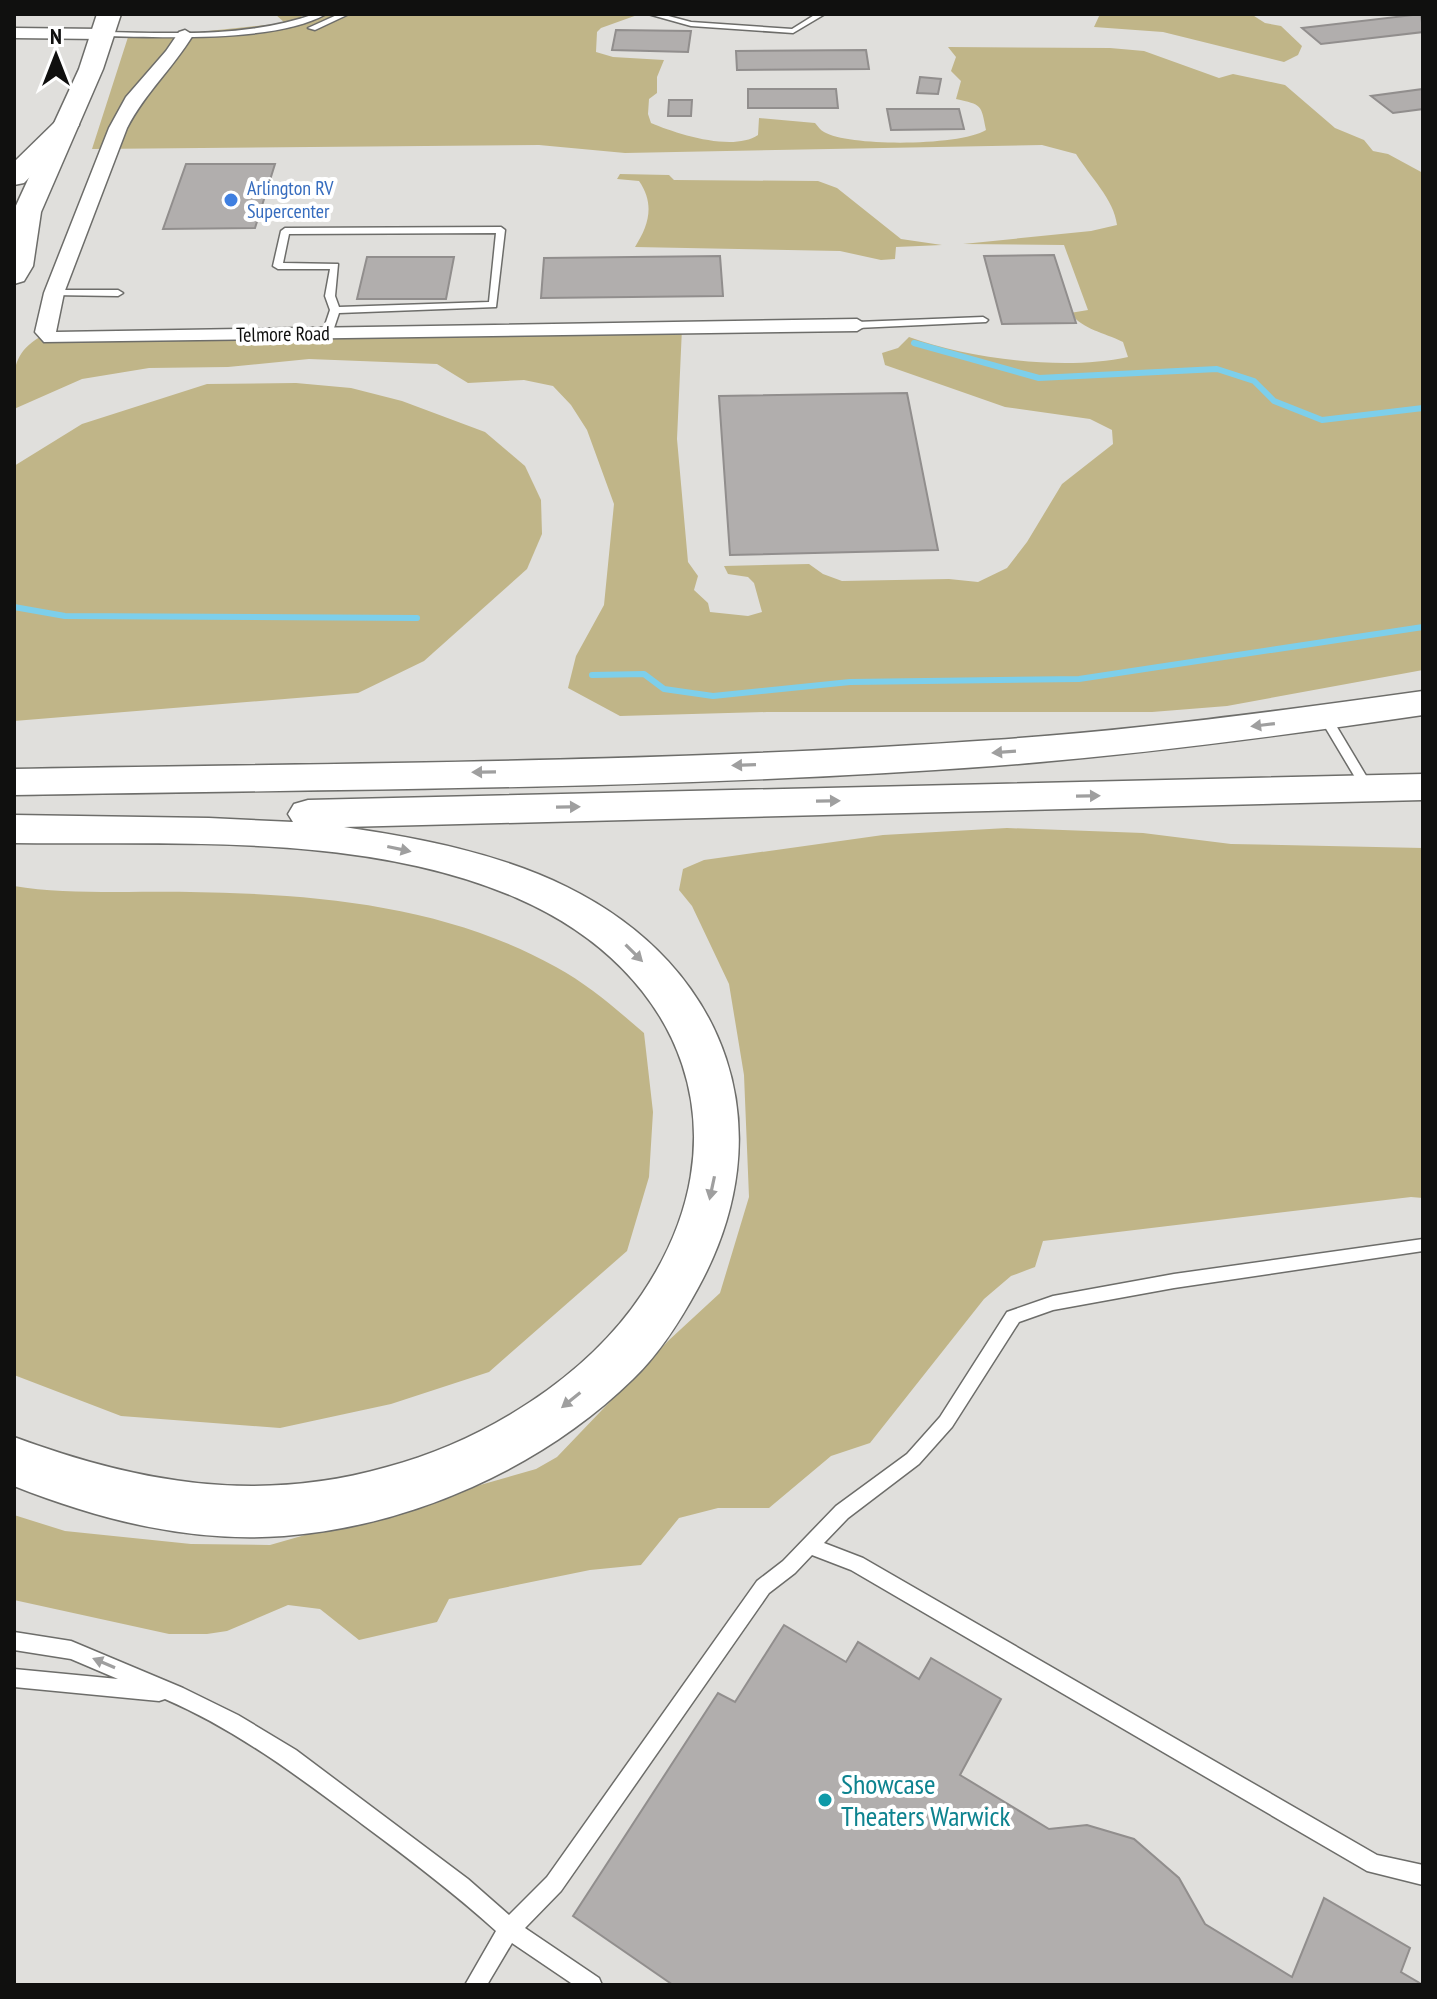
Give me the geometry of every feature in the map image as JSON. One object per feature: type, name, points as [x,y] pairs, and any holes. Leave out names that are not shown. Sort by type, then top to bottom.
[{"type":"main road","points":[[14,275],[19,266],[21,221],[91,69],[105,24]]},
{"type":"main road","points":[[14,177],[66,125]]},
{"type":"main road","points":[[14,782],[676,768],[892,759],[1109,743],[1423,703]]},
{"type":"main road","points":[[14,821],[1423,787]]},
{"type":"main road","points":[[14,829],[263,832],[314,836],[416,853],[528,886],[593,920],[624,943],[667,990],[683,1013],[705,1062],[717,1114],[718,1143],[715,1171],[701,1230],[687,1264],[650,1323],[623,1354],[562,1408],[489,1454],[445,1474],[392,1491],[325,1506],[241,1513],[153,1505],[110,1496],[14,1461]]},
{"type":"street","points":[[14,26],[51,18]]},
{"type":"street","points":[[14,33],[105,24]]},
{"type":"street","name":"Telmore Road","points":[[185,35],[173,54],[132,101],[54,293],[45,332],[51,338],[857,325]]},
{"type":"lane","points":[[185,35],[268,28],[322,14]]},
{"type":"lane","points":[[105,24],[223,38],[270,36],[311,28],[345,14]]},
{"type":"lane","points":[[652,14],[691,24],[793,31],[821,14]]},
{"type":"lane","points":[[327,334],[335,310],[330,296],[335,266],[278,266],[285,231],[501,230],[493,305],[335,310]]},
{"type":"lane","points":[[54,293],[118,293]]},
{"type":"lane","points":[[857,325],[983,320]]},
{"type":"lane","points":[[1325,717],[1368,789]]},
{"type":"lane","points":[[475,1985],[509,1929],[554,1884],[763,1587],[842,1512],[913,1459],[930,1441],[946,1422],[1013,1317],[1053,1303],[1159,1284],[1423,1245]]},
{"type":"lane","points":[[809,1546],[857,1564],[1374,1864],[1423,1875]]},
{"type":"lane","points":[[14,1641],[71,1650],[176,1694],[231,1722],[289,1757],[461,1886],[509,1929],[592,1985]]},
{"type":"lane","points":[[14,1678],[176,1694]]},
{"type":"shaded area","points":[[275,14],[302,14],[301,19],[321,14],[640,14],[601,28],[597,32],[596,52],[613,57],[664,60],[657,77],[657,93],[649,99],[651,123],[720,142],[747,140],[758,135],[759,118],[815,123],[823,131],[837,137],[880,142],[930,142],[986,130],[979,107],[956,99],[961,81],[951,71],[956,57],[948,47],[1144,51],[1219,78],[1233,74],[1285,85],[1335,128],[1364,140],[1373,151],[1388,154],[1423,173],[1423,670],[1227,706],[1152,712],[767,712],[620,716],[568,688],[576,656],[604,605],[614,504],[587,430],[571,405],[553,386],[524,380],[468,383],[437,364],[309,359],[228,367],[149,368],[82,379],[14,409],[14,377],[18,359],[40,337],[682,328],[677,439],[688,562],[698,576],[694,590],[708,603],[710,612],[748,616],[762,612],[754,583],[748,577],[728,574],[724,566],[809,564],[823,574],[842,581],[949,579],[978,582],[1007,568],[1027,542],[1062,484],[1113,444],[1112,430],[1090,419],[1005,407],[885,365],[882,353],[898,348],[909,337],[988,357],[1047,363],[1128,357],[1123,342],[1088,327],[1070,313],[1088,310],[1064,245],[963,244],[1091,231],[1117,225],[1106,197],[1076,154],[1042,145],[625,153],[539,145],[92,149],[129,34],[189,33],[285,23]]},
{"type":"shaded area","points":[[1100,14],[1251,14],[1265,23],[1281,26],[1302,46],[1298,55],[1284,62],[1163,32],[1094,27]]},
{"type":"shaded area","points":[[620,174],[669,175],[674,180],[818,181],[837,188],[901,239],[942,245],[896,247],[895,259],[881,260],[840,251],[635,247],[647,223],[647,198],[639,181],[617,179]]},
{"type":"shaded area","points":[[296,383],[351,388],[402,401],[485,432],[525,466],[541,500],[542,534],[527,569],[424,661],[358,693],[14,721],[14,466],[82,424],[207,384]]},
{"type":"shaded area","points":[[1007,828],[1143,833],[1231,844],[1423,848],[1423,1198],[1043,1241],[1035,1267],[1011,1276],[984,1299],[870,1443],[831,1456],[769,1508],[718,1508],[679,1518],[641,1565],[590,1570],[449,1599],[437,1622],[359,1640],[320,1609],[288,1605],[227,1631],[169,1634],[14,1600],[14,1515],[65,1531],[191,1544],[270,1545],[536,1469],[557,1457],[668,1341],[720,1293],[749,1197],[744,1075],[729,984],[692,906],[679,890],[683,869],[704,860],[883,835]]},
{"type":"shaded area","points":[[14,886],[78,892],[237,893],[378,907],[470,929],[514,946],[568,974],[644,1033],[653,1112],[649,1177],[627,1251],[489,1372],[391,1404],[280,1428],[121,1416],[14,1375]]},
{"type":"building","points":[[1421,14],[1423,32],[1321,44],[1302,28]]},
{"type":"building","points":[[616,30],[691,31],[688,52],[612,50]]},
{"type":"building","points":[[866,50],[869,69],[737,70],[736,51]]},
{"type":"building","points":[[920,77],[941,79],[938,94],[917,93]]},
{"type":"building","points":[[748,89],[836,89],[838,108],[748,108]]},
{"type":"building","points":[[1423,89],[1423,109],[1393,113],[1371,96]]},
{"type":"building","points":[[669,100],[692,100],[691,116],[668,116]]},
{"type":"building","points":[[887,109],[959,109],[964,129],[891,130]]},
{"type":"building","points":[[186,164],[275,164],[255,228],[163,229]]},
{"type":"building","points":[[1054,255],[1076,323],[1002,324],[984,256]]},
{"type":"building","points":[[720,256],[723,296],[541,298],[544,258]]},
{"type":"building","points":[[367,257],[454,257],[446,299],[357,299]]},
{"type":"building","points":[[907,393],[938,550],[730,555],[719,396]]},
{"type":"building","name":"Showcase Theaters Warwick","points":[[784,1625],[846,1662],[858,1642],[919,1679],[931,1658],[1001,1699],[960,1775],[1049,1829],[1087,1825],[1134,1839],[1179,1878],[1205,1924],[1292,1977],[1324,1898],[1410,1948],[1401,1972],[1423,1985],[673,1985],[573,1916],[718,1693],[735,1702]]},
{"type":"waterway","points":[[914,343],[1039,378],[1217,369],[1254,381],[1274,401],[1322,420],[1423,408]]},
{"type":"waterway","points":[[14,607],[65,616],[417,618]]},
{"type":"waterway","points":[[592,675],[644,674],[664,689],[713,696],[850,682],[1079,679],[1423,627]]},
{"type":"place","name":"Arlington RV Supercenter","points":[[231,200]]},
{"type":"place","name":"Showcase Theaters Warwick","points":[[825,1800]]}]
